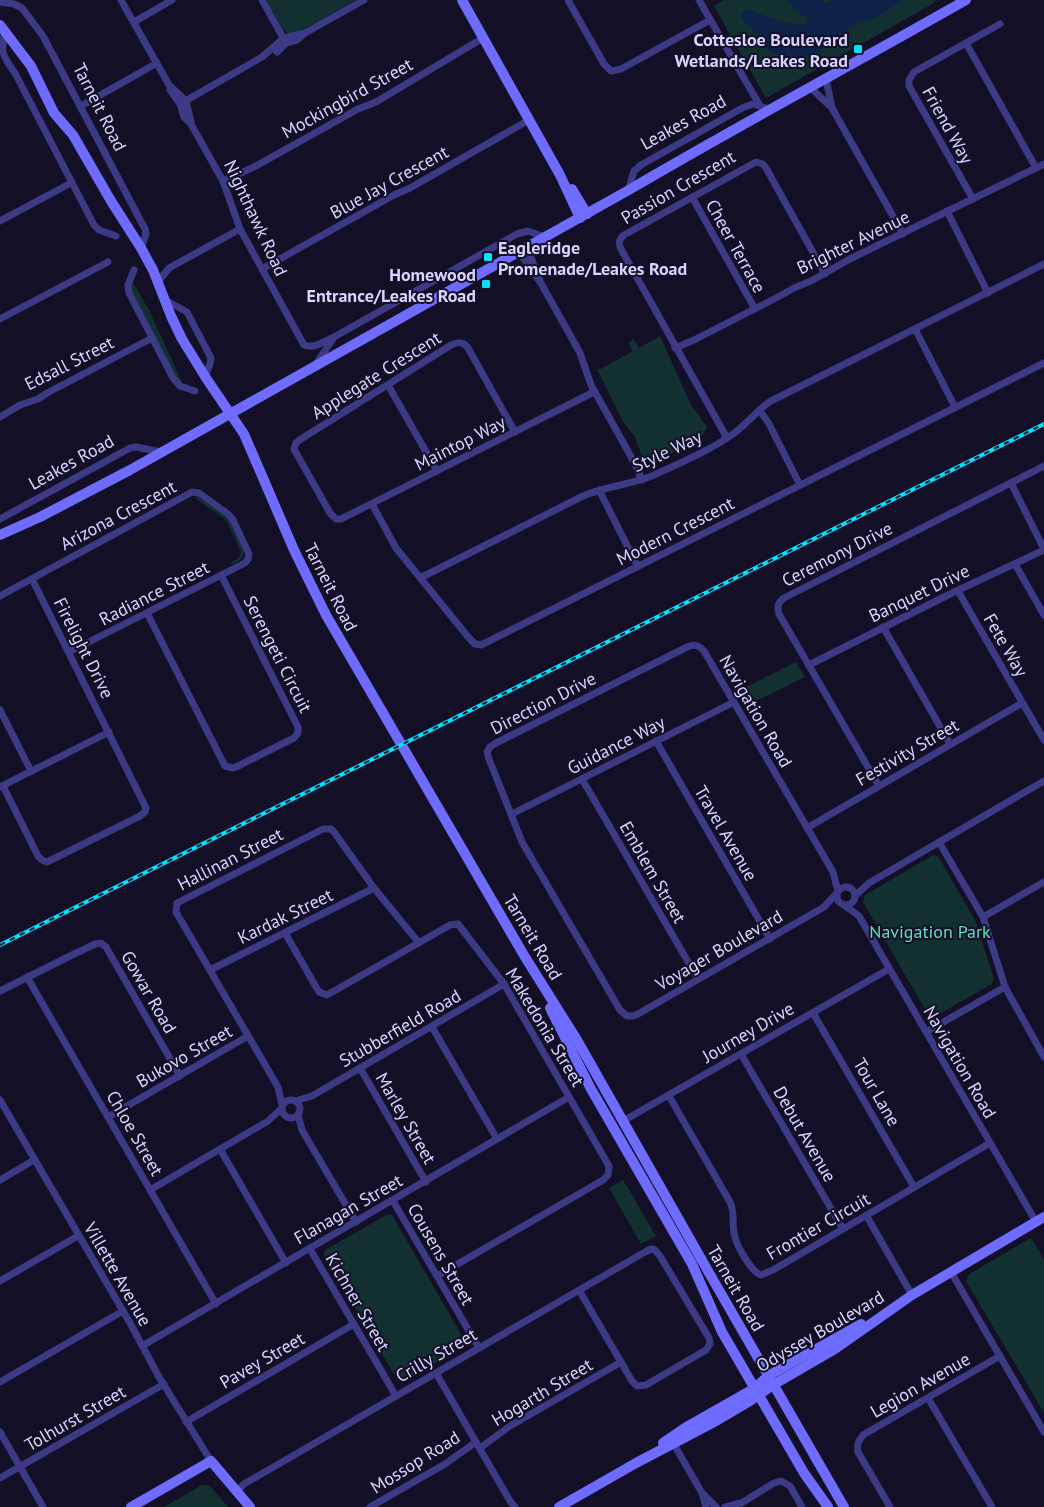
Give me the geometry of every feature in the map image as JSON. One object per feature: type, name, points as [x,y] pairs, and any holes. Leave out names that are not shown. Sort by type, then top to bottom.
[{"type":"street","name":"Nighthawk Road","points":[[121,0],[169,85],[172,94],[183,102],[184,116],[192,126],[223,181],[240,229],[301,342],[309,347],[334,337]]},
{"type":"street","points":[[134,22],[172,0]]},
{"type":"street","points":[[262,0],[284,41]]},
{"type":"street","points":[[183,102],[262,57],[284,41],[297,40],[364,0]]},
{"type":"street","points":[[462,0],[560,175],[574,192],[584,216]]},
{"type":"street","points":[[568,0],[604,64],[611,71],[621,69],[710,20]]},
{"type":"street","points":[[699,0],[760,106]]},
{"type":"street","name":"Tarneit Road","points":[[0,2],[18,5],[35,24],[51,49],[145,229],[146,234],[141,248]]},
{"type":"street","name":"Leakes Road","points":[[0,535],[40,517],[162,452],[234,418],[313,368],[685,157],[811,88],[957,2]]},
{"type":"street","name":"Friend Way","points":[[973,199],[909,83],[909,77],[914,72],[1000,24]]},
{"type":"street","name":"Tarneit Road","points":[[2,28],[2,53],[16,76],[71,183],[96,228],[116,236]]},
{"type":"street","name":"Tarneit Road","points":[[2,28],[31,66],[54,113],[73,135],[141,248],[153,270],[182,339],[244,434],[294,550],[326,615],[421,780],[577,1040],[844,1507]]},
{"type":"street","name":"Mockingbird Street","points":[[223,181],[252,168],[358,109],[376,102],[484,38]]},
{"type":"street","points":[[966,43],[1036,168]]},
{"type":"street","points":[[81,106],[157,63]]},
{"type":"street","points":[[826,79],[832,108]]},
{"type":"street","points":[[744,107],[749,96],[748,88]]},
{"type":"street","points":[[811,88],[832,108],[903,234]]},
{"type":"street","name":"Leakes Road","points":[[627,191],[634,171],[641,164],[744,107],[753,104],[771,110]]},
{"type":"street","name":"Blue Jay Crescent","points":[[262,269],[529,120]]},
{"type":"street","name":"Passion Crescent","points":[[727,438],[675,348],[621,249],[619,242],[624,235],[756,162],[763,164],[825,274]]},
{"type":"street","name":"Brighter Avenue","points":[[675,348],[825,274],[850,259],[1044,164]]},
{"type":"street","points":[[2,219],[71,183]]},
{"type":"street","name":"Cheer Terrace","points":[[692,197],[755,309]]},
{"type":"street","points":[[947,211],[988,292]]},
{"type":"street","points":[[153,270],[169,268],[240,229]]},
{"type":"street","points":[[334,337],[520,232],[528,231],[545,238]]},
{"type":"street","points":[[523,250],[580,353],[594,392],[634,462],[642,480]]},
{"type":"street","points":[[0,319],[108,262]]},
{"type":"street","name":"Style Way","points":[[420,578],[584,496],[599,490],[642,480],[727,438],[759,410],[778,398],[1044,264]]},
{"type":"street","points":[[158,282],[169,268]]},
{"type":"street","points":[[134,270],[128,285],[129,293],[176,382],[180,386],[195,392]]},
{"type":"street","points":[[165,300],[183,309],[189,315],[211,358],[210,366],[205,374],[206,378]]},
{"type":"street","points":[[915,329],[955,408]]},
{"type":"street","name":"Leakes Road","points":[[313,368],[334,337]]},
{"type":"street","name":"Edsall Street","points":[[0,417],[24,403],[42,397],[152,338]]},
{"type":"street","name":"Applegate Crescent","points":[[338,519],[330,513],[296,455],[295,445],[301,439],[456,343],[463,343],[468,348],[515,432]]},
{"type":"street","name":"Modern Crescent","points":[[372,504],[396,548],[472,641],[477,645],[481,645],[1044,363]]},
{"type":"street","points":[[388,385],[437,471]]},
{"type":"street","name":"Maintop Way","points":[[338,519],[372,504],[594,392]]},
{"type":"street","points":[[759,410],[768,422],[800,485]]},
{"type":"street","name":"Leakes Road","points":[[0,519],[130,448],[136,447],[162,452]]},
{"type":"street","name":"Ceremony Drive","points":[[879,786],[779,614],[780,600],[1044,466]]},
{"type":"street","points":[[1011,482],[1044,549]]},
{"type":"street","points":[[599,490],[638,567]]},
{"type":"street","name":"Arizona Crescent","points":[[32,579],[185,495],[195,492],[205,497],[233,520],[249,557]]},
{"type":"street","name":"Leakes Road","points":[[0,543],[40,517]]},
{"type":"street","name":"Banquet Drive","points":[[809,665],[1044,549]]},
{"type":"street","name":"Radiance Street","points":[[69,652],[243,564],[249,557]]},
{"type":"street","points":[[1016,564],[1044,615]]},
{"type":"street","name":"Serengeti Circuit","points":[[147,612],[225,766],[229,768],[236,767],[269,751],[294,738],[298,733],[298,727],[221,575]]},
{"type":"street","points":[[0,596],[32,579]]},
{"type":"street","name":"Firelight Drive","points":[[1,786],[38,856],[45,862],[52,861],[132,821],[142,815],[146,806],[32,579]]},
{"type":"street","name":"Fete Way","points":[[958,591],[1044,740]]},
{"type":"street","points":[[883,627],[950,744]]},
{"type":"street","name":"Direction Drive","points":[[627,1016],[620,1010],[522,842],[487,752],[490,747],[676,652],[691,645],[696,645]]},
{"type":"street","name":"Navigation Road","points":[[696,645],[704,650],[833,872],[848,886]]},
{"type":"street","name":"Guidance Way","points":[[512,814],[734,702]]},
{"type":"street","name":"Festivity Street","points":[[807,828],[1022,703]]},
{"type":"street","points":[[0,710],[31,771]]},
{"type":"street","points":[[1,786],[109,732]]},
{"type":"street","name":"Travel Avenue","points":[[656,742],[770,939]]},
{"type":"street","name":"Emblem Street","points":[[582,779],[698,980]]},
{"type":"street","points":[[869,883],[843,887],[838,892],[837,898],[843,904],[851,903],[869,883],[1044,781]]},
{"type":"street","name":"Hallinan Street","points":[[299,1112],[293,1100],[278,1087],[176,912],[176,906],[180,900],[327,828],[334,832],[374,888],[419,943]]},
{"type":"street","points":[[939,842],[983,917],[1005,987],[1044,1057]]},
{"type":"street","name":"Navigation Road","points":[[833,872],[838,892]]},
{"type":"street","points":[[983,917],[1044,883]]},
{"type":"street","points":[[848,886],[853,889],[856,896]]},
{"type":"street","name":"Kardak Street","points":[[210,970],[374,888]]},
{"type":"street","name":"Voyager Boulevard","points":[[627,1016],[634,1016],[770,939],[824,907],[838,892]]},
{"type":"street","name":"Navigation Road","points":[[856,896],[859,916],[889,969],[990,1143],[1040,1220]]},
{"type":"street","name":"Navigation Road","points":[[843,904],[859,916]]},
{"type":"street","name":"Voyager Boulevard","points":[[824,907],[843,904]]},
{"type":"street","name":"Makedonia Street","points":[[285,933],[319,992],[327,995],[450,925],[458,924],[504,984],[609,1166],[608,1175],[603,1180],[437,1276]]},
{"type":"street","name":"Gowar Road","points":[[0,991],[95,944],[104,945],[180,1076]]},
{"type":"street","points":[[531,966],[564,1036],[606,1115],[692,1264],[722,1332],[804,1473],[828,1507]]},
{"type":"street","name":"Journey Drive","points":[[623,1121],[889,969]]},
{"type":"street","name":"Chloe Street","points":[[27,977],[216,1304]]},
{"type":"street","name":"Stubberfield Road","points":[[282,1107],[285,1102],[312,1096],[504,984]]},
{"type":"street","points":[[926,1032],[1005,987]]},
{"type":"street","name":"Tour Lane","points":[[813,1013],[914,1186]]},
{"type":"street","points":[[432,1027],[497,1139]]},
{"type":"street","name":"Bukovo Street","points":[[108,1117],[248,1036]]},
{"type":"street","name":"Debut Avenue","points":[[741,1054],[843,1229]]},
{"type":"street","name":"Marley Street","points":[[360,1068],[426,1182]]},
{"type":"street","name":"Hallinan Street","points":[[278,1087],[282,1107],[288,1117],[302,1130]]},
{"type":"street","name":"Stubberfield Road","points":[[299,1112],[312,1096]]},
{"type":"street","name":"Frontier Circuit","points":[[669,1096],[728,1198],[734,1214],[735,1238],[755,1273],[761,1275],[768,1273],[990,1143]]},
{"type":"street","name":"Flanagan Street","points":[[142,1346],[569,1097]]},
{"type":"street","name":"Villette Avenue","points":[[0,1100],[186,1422],[211,1461]]},
{"type":"street","points":[[150,1190],[268,1121],[282,1107]]},
{"type":"street","points":[[268,1121],[288,1117],[299,1112],[302,1130],[356,1222]]},
{"type":"street","points":[[606,1115],[618,1123],[623,1121]]},
{"type":"street","points":[[623,1121],[619,1126],[620,1131],[645,1173],[659,1205]]},
{"type":"street","points":[[220,1149],[286,1263]]},
{"type":"street","points":[[0,1180],[34,1160]]},
{"type":"street","name":"Cousens Street","points":[[393,1201],[479,1348]]},
{"type":"street","points":[[866,1216],[912,1295]]},
{"type":"street","name":"Odyssey Boulevard","points":[[559,1507],[757,1392],[771,1380],[835,1349],[912,1295],[1040,1220]]},
{"type":"street","points":[[0,1281],[78,1236]]},
{"type":"street","name":"Kichner Street","points":[[310,1248],[396,1396]]},
{"type":"street","name":"Crilly Street","points":[[236,1492],[244,1484],[644,1252],[653,1250],[660,1256],[709,1338],[710,1344],[706,1350],[642,1387],[633,1383],[621,1362]]},
{"type":"street","points":[[951,1272],[1043,1429]]},
{"type":"street","points":[[579,1290],[621,1362]]},
{"type":"street","points":[[0,1382],[123,1311]]},
{"type":"street","name":"Pavey Street","points":[[186,1422],[354,1324]]},
{"type":"street","name":"Legion Avenue","points":[[890,1507],[858,1452],[858,1443],[863,1435],[1000,1356]]},
{"type":"street","name":"Hogarth Street","points":[[478,1445],[621,1362]]},
{"type":"street","points":[[436,1373],[513,1505]]},
{"type":"street","name":"Tolhurst Street","points":[[0,1478],[164,1384]]},
{"type":"street","points":[[928,1398],[992,1507]]},
{"type":"street","points":[[0,1432],[43,1507]]},
{"type":"street","points":[[672,1441],[702,1493],[706,1507]]},
{"type":"street","name":"Mossop Road","points":[[370,1507],[478,1445]]},
{"type":"street","points":[[131,1507],[211,1461],[250,1507]]},
{"type":"street","points":[[725,1507],[737,1505],[774,1483],[781,1481],[790,1486],[802,1507]]},
{"type":"street","points":[[702,1493],[716,1507]]},
{"type":"green space","points":[[266,0],[356,0],[297,33],[289,34],[283,29]]},
{"type":"green space","points":[[724,0],[936,0],[934,3],[766,98],[714,6]]},
{"type":"green space","points":[[132,281],[149,310],[182,382],[176,378],[131,290]]},
{"type":"green space","points":[[660,336],[691,405],[707,427],[700,440],[656,461],[643,459],[635,437],[623,422],[597,369],[601,369],[633,351],[628,342],[634,339],[639,348]]},
{"type":"green space","points":[[196,496],[228,518],[244,551],[242,558],[232,565],[230,563],[239,558],[241,552],[226,520],[195,498]]},
{"type":"green space","points":[[796,662],[805,677],[746,706],[738,691]]},
{"type":"green space","name":"Navigation Park","points":[[933,855],[938,856],[976,922],[994,979],[992,984],[934,1017],[929,1016],[863,902],[865,895]]},
{"type":"green space","points":[[623,1180],[656,1236],[641,1244],[609,1188]]},
{"type":"green space","points":[[388,1214],[392,1215],[465,1341],[464,1346],[402,1383],[398,1381],[324,1255],[325,1250]]},
{"type":"green space","points":[[1031,1238],[1044,1259],[1044,1413],[966,1281],[969,1274]]},
{"type":"green space","points":[[202,1485],[210,1486],[228,1507],[164,1507]]},
{"type":"water","points":[[787,0],[822,0],[823,3],[826,3],[833,0],[903,0],[876,18],[854,25],[817,52],[801,58],[784,57],[767,50],[741,16],[746,9],[791,24],[806,24],[808,18],[794,10]]},
{"type":"railway","points":[[0,945],[1044,424]]},
{"type":"place","name":"Cottesloe Boulevard Wetlands/Leakes Road","points":[[858,49]]},
{"type":"place","name":"Eagleridge Promenade/Leakes Road","points":[[488,257]]},
{"type":"place","name":"Homewood Entrance/Leakes Road","points":[[486,284]]}]
